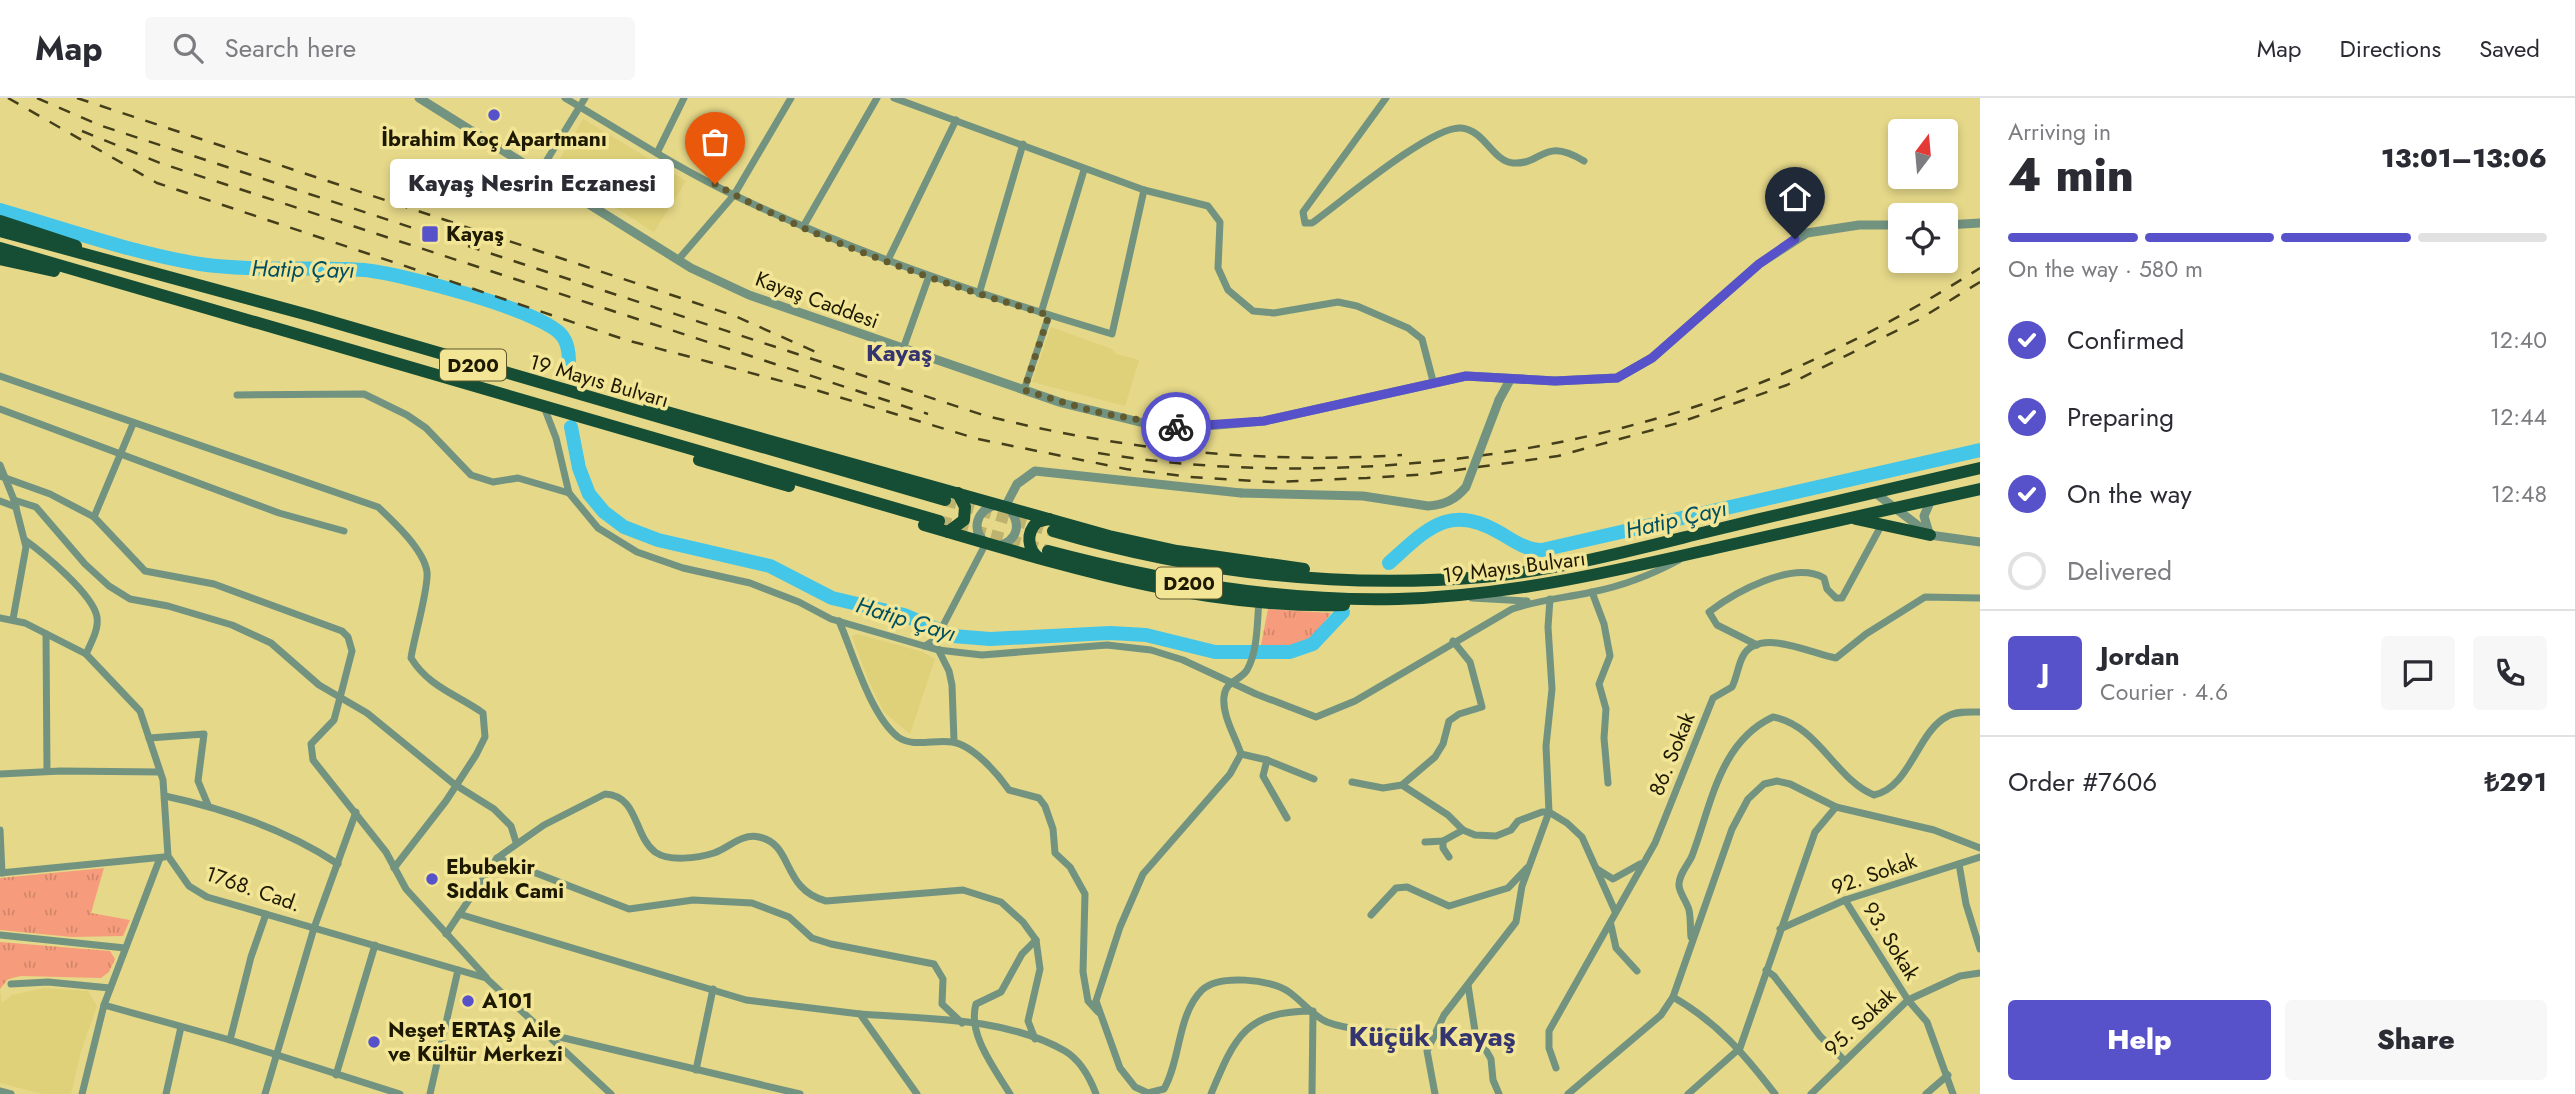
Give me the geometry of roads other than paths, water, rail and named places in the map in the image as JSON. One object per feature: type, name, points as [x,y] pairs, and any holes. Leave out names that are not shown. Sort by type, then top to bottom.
[{"type":"highway","points":[[0,221],[55,237],[135,269]]},
{"type":"highway","name":"19 Mayıs Bulvarı","points":[[0,231],[312,316],[574,395],[945,500]]},
{"type":"highway","name":"19 Mayıs Bulvarı","points":[[0,248],[939,521]]},
{"type":"highway","points":[[0,260],[122,283]]},
{"type":"highway","name":"19 Mayıs Bulvarı","points":[[574,395],[610,397],[1004,506],[1051,525],[1177,551],[1369,579],[1484,576],[1544,567],[1630,551],[1980,468]]},
{"type":"highway","points":[[614,426],[664,449],[948,532],[1043,555],[1120,581],[1260,598],[1360,605],[1399,603],[1415,598]]},
{"type":"highway","name":"19 Mayıs Bulvarı","points":[[1333,602],[1447,596],[1589,578],[1980,489]]},
{"type":"highway","points":[[948,532],[964,520],[965,507],[958,493]]},
{"type":"highway","points":[[1852,517],[1881,526],[1930,535]]},
{"type":"highway","points":[[1043,555],[1031,549],[1030,533],[1037,522],[1051,525]]},
{"type":"street","name":"Kayaş Caddesi","points":[[419,98],[678,260],[749,295],[1024,390],[1143,423],[1193,428],[1264,421],[1390,394],[1433,381],[1466,376],[1510,380],[1606,380],[1625,374],[1666,347],[1759,264],[1799,237],[1832,228],[1888,226]]},
{"type":"street","points":[[565,98],[734,195],[803,227],[979,294],[1112,334],[1144,190]]},
{"type":"street","points":[[539,173],[585,98]]},
{"type":"street","points":[[657,153],[684,98]]},
{"type":"street","points":[[678,260],[734,195],[791,98]]},
{"type":"street","points":[[803,227],[877,98]]},
{"type":"street","points":[[894,98],[1023,144],[1084,170],[1144,190],[1208,206],[1216,212],[1220,222],[1219,268],[1228,290],[1253,311],[1274,313],[1338,302],[1357,306],[1408,328],[1422,339],[1433,381]]},
{"type":"street","points":[[1386,98],[1303,212],[1305,223],[1312,223],[1421,143],[1452,128],[1474,132],[1508,162],[1521,162],[1554,150],[1566,152],[1584,161]]},
{"type":"street","points":[[888,260],[956,120]]},
{"type":"street","points":[[979,294],[1023,144]]},
{"type":"street","points":[[1024,390],[1084,170]]},
{"type":"street","points":[[1958,224],[1980,223]]},
{"type":"street","points":[[903,349],[929,276]]},
{"type":"street","points":[[0,376],[378,507],[407,535],[427,569],[411,658],[419,671],[440,690],[464,700],[483,713],[485,737],[446,801],[394,868]]},
{"type":"street","points":[[1004,506],[1017,484],[1035,471],[1241,493],[1350,495],[1428,506],[1440,505],[1459,495],[1466,487],[1499,400],[1510,380]]},
{"type":"street","points":[[237,395],[334,392],[364,394],[407,415],[426,428],[471,475],[493,482],[517,478],[569,493]]},
{"type":"street","points":[[544,406],[556,438],[569,493],[598,528],[637,552],[683,568],[750,583],[839,621],[938,650],[982,655],[1107,645],[1151,650],[1183,660],[1229,682],[1316,717],[1355,701],[1453,641],[1536,601]]},
{"type":"street","points":[[0,409],[279,513],[344,531]]},
{"type":"street","points":[[94,517],[133,424]]},
{"type":"street","points":[[0,465],[15,503],[24,539],[13,619]]},
{"type":"street","points":[[3,477],[50,494],[94,517],[145,570],[214,584],[342,631],[348,637],[352,651],[334,720],[311,744],[313,760],[356,812],[406,890],[486,978]]},
{"type":"street","points":[[1874,492],[1930,535],[1980,542]]},
{"type":"street","points":[[1930,535],[1924,516],[1931,500]]},
{"type":"street","points":[[0,501],[36,507],[85,564],[119,592],[146,604],[168,606],[232,625],[271,643],[319,685],[396,734],[454,784],[494,809],[511,826],[516,842]]},
{"type":"street","points":[[925,646],[936,639],[993,544],[1011,540],[1017,529],[1015,516],[1004,506],[986,508],[978,519],[978,532],[993,544]]},
{"type":"street","points":[[1881,526],[1839,599],[1827,589],[1824,578],[1811,572],[1794,572],[1729,596],[1709,612],[1717,625],[1757,645],[1780,642],[1836,658],[1866,634],[1925,597],[1980,598]]},
{"type":"street","points":[[24,539],[55,566],[92,606],[97,618],[95,632],[86,654]]},
{"type":"street","points":[[1447,596],[1494,601],[1550,600],[1592,592],[1648,576],[1691,554]]},
{"type":"street","points":[[1592,592],[1604,624],[1610,656],[1599,684],[1606,709],[1604,738],[1608,783]]},
{"type":"street","points":[[1260,598],[1254,648],[1246,671],[1229,682],[1223,695],[1224,710],[1241,754],[1230,774],[1143,874],[1119,928],[1115,951],[1096,1001],[1120,1068],[1135,1087],[1148,1093],[1164,1089],[1173,1073],[1190,1007],[1204,988],[1236,979],[1270,983],[1287,990],[1325,1021],[1354,1028],[1397,1030],[1434,1036]]},
{"type":"street","points":[[1436,1094],[1427,1051],[1444,1015],[1516,922],[1522,886],[1549,812],[1546,746],[1552,689],[1548,626],[1550,600]]},
{"type":"street","points":[[1492,620],[1494,601]]},
{"type":"street","points":[[0,618],[13,619],[86,654],[139,711],[160,772],[165,796],[164,857],[104,1005],[82,1094]]},
{"type":"street","points":[[839,621],[870,700],[898,737],[909,741],[954,741],[974,754],[1009,790],[1039,798],[1045,806],[1054,835],[1055,853],[1070,867],[1085,894],[1083,972],[1088,1002],[1099,1013]]},
{"type":"street","points":[[46,634],[47,771]]},
{"type":"street","points":[[936,639],[951,678],[954,741]]},
{"type":"street","points":[[1352,782],[1383,788],[1402,785],[1435,757],[1443,744],[1449,721],[1459,713],[1482,707],[1470,662],[1453,641]]},
{"type":"street","name":"86. Sokak","points":[[1556,1068],[1549,1048],[1549,1031],[1655,843],[1713,698],[1732,687],[1744,654],[1757,645]]},
{"type":"street","points":[[1691,941],[1689,911],[1679,885],[1682,874],[1691,857],[1702,820],[1727,760],[1743,737],[1756,725],[1773,717],[1793,724],[1830,754],[1847,777],[1874,795],[1901,775],[1937,722],[1949,715],[1980,712]]},
{"type":"street","points":[[149,738],[204,734],[198,781],[208,805]]},
{"type":"street","points":[[1241,754],[1267,760],[1314,779]]},
{"type":"street","points":[[1267,760],[1263,776],[1287,818]]},
{"type":"street","points":[[0,774],[47,771],[160,772]]},
{"type":"street","points":[[1567,1094],[1661,1015],[1673,997],[1691,941],[1723,864],[1732,830],[1748,799],[1764,784],[1777,781],[1836,807],[1934,830],[1980,848]]},
{"type":"street","points":[[1402,785],[1448,816],[1463,830],[1475,835],[1496,836],[1511,830],[1518,821],[1549,812]]},
{"type":"street","points":[[446,934],[497,858],[516,842],[606,794],[616,794],[631,807],[644,839],[655,852],[667,857],[713,853],[743,837],[759,837],[771,843],[782,854],[796,885],[808,896],[826,901],[963,890],[1001,902],[1023,922],[1036,940],[1040,969],[1028,1021],[1035,1039]]},
{"type":"street","points":[[165,796],[208,805],[306,844],[338,864]]},
{"type":"street","name":"92. Sokak","points":[[1688,1094],[1740,1048],[1815,832],[1836,807]]},
{"type":"street","points":[[265,1094],[314,928],[356,812]]},
{"type":"street","points":[[1549,812],[1582,836],[1615,911]]},
{"type":"street","points":[[0,830],[1,873],[164,857]]},
{"type":"street","points":[[1425,842],[1443,841],[1463,830]]},
{"type":"street","points":[[1443,841],[1443,848],[1449,857]]},
{"type":"street","name":"1768. Cad.","points":[[164,857],[189,886],[207,897],[486,978],[611,1094]]},
{"type":"street","name":"92. Sokak","points":[[1780,929],[1845,900],[1980,857]]},
{"type":"street","points":[[497,858],[629,909],[693,900],[752,903],[789,917],[812,937],[831,944],[934,964],[943,979],[942,1004],[962,1023]]},
{"type":"street","points":[[1371,915],[1396,888],[1408,887],[1449,906],[1498,893],[1518,879],[1532,862]]},
{"type":"street","points":[[1594,866],[1613,879],[1643,862]]},
{"type":"street","points":[[1959,864],[1965,904],[1980,948]]},
{"type":"street","name":"93. Sokak","points":[[1845,900],[1908,1000],[1927,1022],[1953,1094]]},
{"type":"street","points":[[230,1040],[251,957],[266,914]]},
{"type":"street","points":[[459,914],[746,1000],[962,1023],[1018,1032],[1066,1052],[1090,1077],[1096,1094]]},
{"type":"street","points":[[1611,924],[1616,948],[1637,971]]},
{"type":"street","points":[[0,935],[125,948]]},
{"type":"street","points":[[1010,1094],[974,1025],[976,1004],[1001,992],[1022,954],[1036,940]]},
{"type":"street","points":[[336,1075],[375,945]]},
{"type":"street","points":[[430,1094],[458,970]]},
{"type":"street","points":[[1766,971],[1774,976],[1820,1036],[1845,1061]]},
{"type":"street","name":"95. Sokak","points":[[1811,1094],[1908,1000],[1960,976],[1980,974]]},
{"type":"street","points":[[11,984],[48,982],[110,988]]},
{"type":"street","points":[[1468,985],[1475,1031],[1491,1059],[1493,1080],[1499,1094]]},
{"type":"street","points":[[696,1070],[713,989]]},
{"type":"street","points":[[1673,997],[1702,1013],[1740,1048],[1775,1094]]},
{"type":"street","points":[[104,1005],[230,1040],[400,1094]]},
{"type":"street","points":[[1211,1094],[1234,1042],[1249,1028],[1283,1011],[1313,1011]]},
{"type":"street","points":[[1312,1094],[1313,1011]]},
{"type":"street","points":[[860,1014],[917,1094]]},
{"type":"street","points":[[166,1094],[181,1027]]},
{"type":"street","points":[[546,1034],[800,1094]]},
{"type":"street","points":[[1926,1094],[1948,1075]]},
{"type":"street","points":[[0,1091],[11,1094]]},
{"type":"waterway","name":"Hatip Çayı","points":[[0,210],[124,247],[200,264],[241,268],[364,270],[470,295],[530,316],[551,327],[563,337],[567,345],[569,374]]},
{"type":"waterway","name":"Hatip Çayı","points":[[571,427],[579,468],[589,494],[604,512],[624,527],[658,540],[770,566],[832,598],[904,615],[953,636],[990,639],[1110,633],[1146,635],[1215,652],[1290,652],[1313,644],[1343,612]]},
{"type":"waterway","name":"Hatip Çayı","points":[[1389,563],[1428,530],[1454,520],[1468,520],[1484,525],[1521,545],[1542,550],[1980,450]]},
{"type":"tunnel","points":[[945,500],[1053,531]]},
{"type":"tunnel","points":[[939,521],[1048,551]]},
{"type":"railway","points":[[8,98],[157,183],[626,340],[819,391],[978,439],[1126,469],[1190,477],[1272,482],[1367,478],[1428,474],[1558,456],[1678,423],[1787,385],[1918,320],[1980,282]]},
{"type":"railway","points":[[37,98],[99,125],[983,415],[1086,437],[1191,452],[1296,457],[1402,455]]},
{"type":"railway","points":[[77,98],[735,316],[818,353]]},
{"type":"railway","points":[[82,131],[160,163],[928,414]]},
{"type":"railway","points":[[1098,453],[1182,464],[1269,468],[1358,467],[1447,460],[1535,447],[1621,428],[1705,403],[1784,373],[1884,324],[1980,268]]},
{"type":"place","name":"İbrahim Koç Apartmanı","points":[[494,115]]},
{"type":"place","name":"Kayaş Nesrin Eczanesi","points":[[715,184]]},
{"type":"place","name":"Kayaş","points":[[430,234]]},
{"type":"place","name":"Ebubekir Sıddık Cami","points":[[432,879]]},
{"type":"place","name":"A101","points":[[468,1001]]},
{"type":"place","name":"Neşet ERTAŞ Aile ve Kültür Merkezi","points":[[374,1042]]},
{"type":"district","name":"Kayaş","points":[[899,353]]},
{"type":"district","name":"Küçük Kayaş","points":[[1432,1036]]}]
